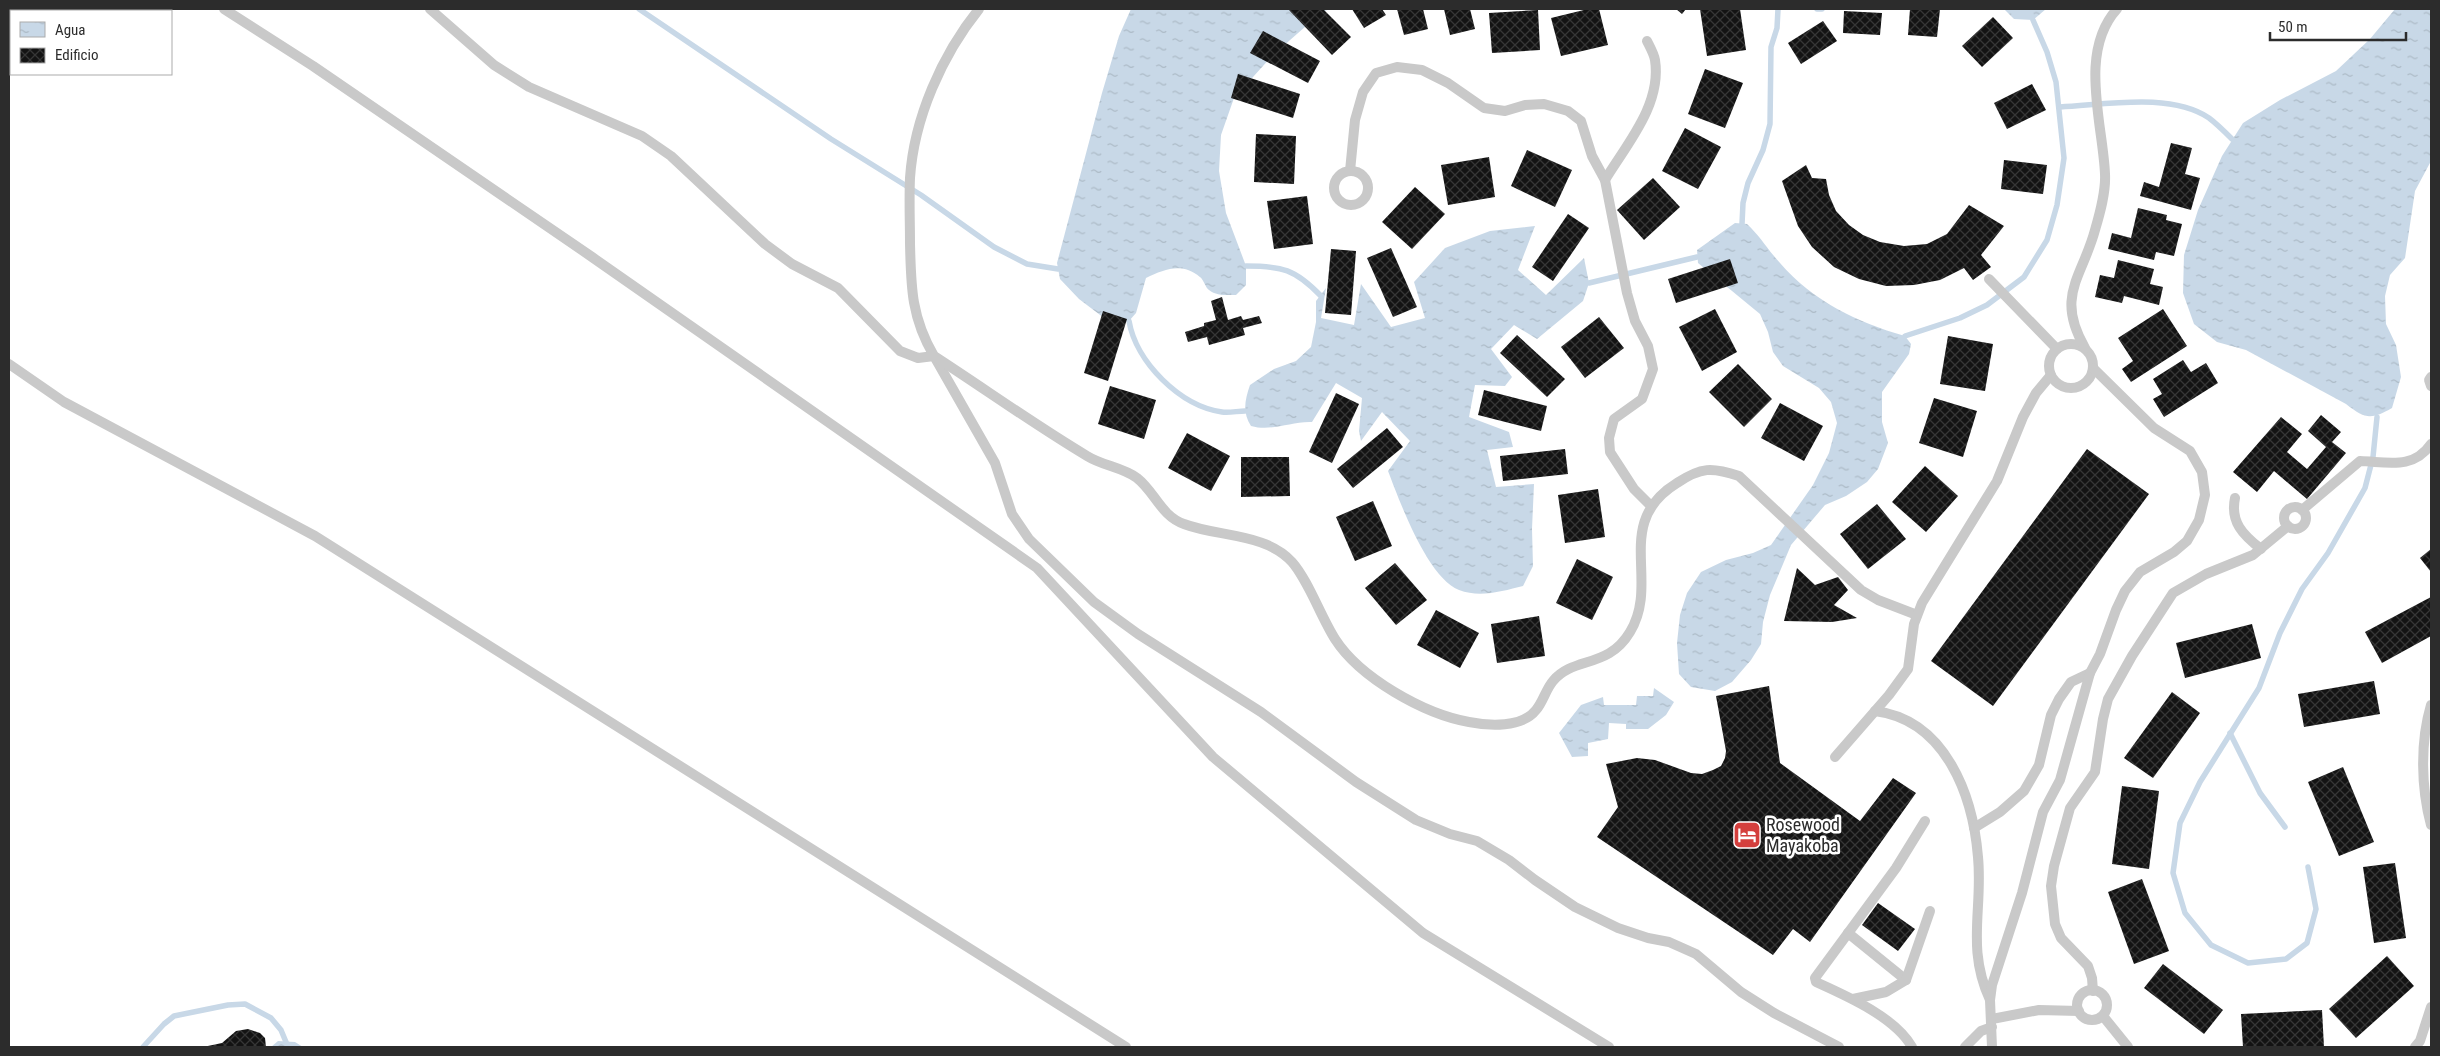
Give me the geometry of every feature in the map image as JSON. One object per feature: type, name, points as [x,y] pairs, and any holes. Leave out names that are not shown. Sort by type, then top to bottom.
[{"type":"lane","points":[[224,9],[313,66],[461,167],[1037,568],[1213,757],[1228,770],[1423,933],[1609,1047]]},
{"type":"lane","points":[[430,9],[494,65],[529,87],[642,136],[671,156],[765,244],[792,264],[838,288],[900,351],[918,358],[934,356],[1090,458],[1123,470],[1140,480],[1169,516],[1184,524],[1274,548],[1292,562],[1337,642],[1356,663],[1411,702],[1468,722],[1518,723],[1534,713],[1553,681],[1574,667],[1603,658],[1620,646],[1639,613],[1641,587],[1639,545],[1642,527],[1650,506],[1662,491],[1701,470],[1718,470],[1739,476],[1861,590],[1878,600],[1918,615]]},
{"type":"lane","points":[[979,9],[949,54],[934,86],[921,122],[910,178],[912,298],[918,323],[934,356],[995,463],[1012,514],[1029,539],[1094,602],[1138,634],[1261,712],[1356,782],[1416,820],[1450,834],[1476,841],[1509,860],[1575,907],[1610,924],[1648,938],[1669,942],[1696,954],[1740,992],[1809,1033],[1839,1047]]},
{"type":"lane","points":[[2084,348],[2071,344],[2057,349],[2049,361],[2051,376],[2061,385],[2075,388],[2087,381],[2093,368],[2093,360],[2079,338],[2072,313],[2071,294],[2075,279],[2091,245],[2102,202],[2105,176],[2094,93],[2096,61],[2102,36],[2116,9]]},
{"type":"lane","points":[[1605,180],[1634,136],[1647,110],[1654,84],[1655,59],[1647,42]]},
{"type":"lane","points":[[1350,171],[1355,120],[1363,92],[1376,73],[1397,67],[1422,70],[1448,84],[1484,108],[1505,111],[1525,105],[1544,104],[1568,111],[1581,121],[1592,156],[1605,180],[1620,263],[1635,321],[1648,346],[1653,369],[1642,400],[1614,419],[1609,438],[1610,452],[1634,489],[1650,506]]},
{"type":"lane","points":[[1992,282],[2057,349]]},
{"type":"lane","points":[[9,364],[64,402],[315,536],[1126,1047]]},
{"type":"lane","points":[[1992,1047],[1990,1000],[1999,960],[2022,893],[2043,812],[2060,780],[2068,759],[2090,673],[2100,654],[2125,590],[2140,572],[2174,552],[2186,541],[2199,520],[2205,495],[2202,472],[2190,451],[2154,428],[2093,368]]},
{"type":"lane","points":[[1835,757],[1908,669],[1914,624],[1922,603],[1997,481],[2036,392],[2051,376]]},
{"type":"lane","points":[[2431,378],[2429,380],[2431,386]]},
{"type":"lane","points":[[2302,510],[2360,461],[2414,461],[2424,454],[2431,444]]},
{"type":"lane","points":[[2236,498],[2233,508],[2241,532],[2261,549]]},
{"type":"lane","points":[[2296,507],[2302,510],[2306,517],[2302,526],[2295,529],[2288,526],[2284,520],[2287,511],[2296,507]]},
{"type":"lane","points":[[2093,991],[2088,966],[2061,938],[2055,924],[2052,886],[2054,866],[2070,808],[2095,772],[2108,699],[2132,656],[2173,593],[2206,574],[2237,563],[2261,549],[2288,526]]},
{"type":"lane","points":[[1974,828],[2000,812],[2024,791],[2039,765],[2051,714],[2071,682],[2090,673]]},
{"type":"lane","points":[[2431,705],[2426,721],[2424,742],[2424,792],[2431,825]]},
{"type":"lane","points":[[1875,711],[1888,713],[1901,719],[1934,739],[1952,763],[1963,790],[1974,828],[1978,858],[1976,952],[1982,983],[1990,1000]]},
{"type":"lane","points":[[1912,1047],[1908,1039],[1887,1021],[1853,999],[1816,982],[1815,978],[1896,868],[1925,822]]},
{"type":"lane","points":[[1853,999],[1886,992],[1906,980],[1930,911]]},
{"type":"lane","points":[[1848,933],[1906,980]]},
{"type":"lane","points":[[2079,1011],[2078,1001],[2080,997],[2093,991],[2102,994],[2107,1003],[2103,1016]]},
{"type":"lane","points":[[2418,1044],[2431,1007]]},
{"type":"lane","points":[[1965,1047],[1992,1023],[2039,1010],[2079,1011],[2089,1020],[2103,1016]]},
{"type":"lane","points":[[2103,1016],[2128,1047]]},
{"type":"lane","points":[[2418,1044],[2431,1040]]},
{"type":"water","points":[[1131,9],[1330,9],[1322,12],[1273,55],[1234,98],[1221,135],[1219,171],[1226,213],[1246,266],[1246,285],[1236,295],[1218,294],[1209,290],[1201,278],[1193,272],[1173,268],[1146,278],[1136,313],[1129,321],[1112,324],[1079,299],[1060,279],[1057,263],[1102,93],[1119,36]]},
{"type":"water","points":[[2004,9],[2046,9],[2033,20],[2014,19]]},
{"type":"water","points":[[2395,9],[2431,9],[2431,161],[2415,191],[2405,258],[2390,275],[2385,296],[2386,324],[2396,345],[2401,377],[2392,408],[2379,415],[2368,416],[2358,413],[2346,404],[2246,350],[2217,342],[2194,324],[2183,293],[2184,255],[2198,210],[2222,156],[2243,123],[2280,100],[2336,71],[2370,39]]},
{"type":"water","points":[[1735,223],[1747,224],[1793,276],[1821,299],[1853,317],[1905,336],[1911,344],[1909,354],[1882,392],[1882,422],[1888,443],[1878,469],[1867,482],[1846,496],[1825,505],[1791,545],[1770,595],[1763,622],[1761,644],[1751,660],[1732,682],[1715,691],[1691,687],[1679,674],[1677,643],[1680,615],[1687,593],[1701,572],[1726,560],[1753,553],[1771,545],[1813,485],[1829,453],[1837,423],[1831,402],[1819,388],[1783,366],[1773,352],[1768,332],[1760,314],[1698,263],[1697,250]]},
{"type":"water","points":[[1535,226],[1518,270],[1546,295],[1584,258],[1589,283],[1583,301],[1537,339],[1514,325],[1491,349],[1512,377],[1505,386],[1475,385],[1469,417],[1509,432],[1513,447],[1487,450],[1496,487],[1534,484],[1533,566],[1523,586],[1483,594],[1467,592],[1459,590],[1447,582],[1436,570],[1407,519],[1388,471],[1410,441],[1382,412],[1361,441],[1359,431],[1362,398],[1336,383],[1312,422],[1266,428],[1251,426],[1245,411],[1246,401],[1250,385],[1274,369],[1296,361],[1311,347],[1316,322],[1316,301],[1326,288],[1321,318],[1354,325],[1361,284],[1391,327],[1425,318],[1414,282],[1445,248],[1490,231]]},
{"type":"water","points":[[1654,688],[1674,702],[1666,715],[1648,729],[1626,729],[1626,724],[1609,723],[1608,739],[1588,743],[1588,756],[1572,757],[1559,733],[1581,705],[1603,697],[1604,705],[1636,705],[1637,696],[1653,696]]},
{"type":"water","points":[[278,1041],[295,1042],[303,1047],[271,1047]]},
{"type":"building","points":[[1288,9],[1323,9],[1351,37],[1332,55]]},
{"type":"building","points":[[1352,9],[1382,9],[1386,15],[1364,28]]},
{"type":"building","points":[[1397,9],[1423,9],[1428,29],[1404,35]]},
{"type":"building","points":[[1444,9],[1470,9],[1475,29],[1450,35]]},
{"type":"building","points":[[1588,9],[1599,9],[1608,45],[1561,56],[1551,18]]},
{"type":"building","points":[[1676,9],[1686,9],[1682,14]]},
{"type":"building","points":[[1700,9],[1740,9],[1746,50],[1707,56]]},
{"type":"building","points":[[1910,9],[1940,9],[1937,37],[1908,35]]},
{"type":"building","points":[[1538,10],[1540,50],[1492,53],[1489,13]]},
{"type":"building","points":[[1844,11],[1882,13],[1880,35],[1843,33]]},
{"type":"building","points":[[1993,17],[2013,38],[1982,67],[1962,46]]},
{"type":"building","points":[[1823,21],[1837,41],[1801,64],[1788,43]]},
{"type":"building","points":[[1263,31],[1320,61],[1308,83],[1250,53]]},
{"type":"building","points":[[1705,69],[1743,83],[1725,128],[1688,114]]},
{"type":"building","points":[[1238,74],[1300,94],[1293,118],[1231,98]]},
{"type":"building","points":[[2032,84],[2046,110],[2007,129],[1994,103]]},
{"type":"building","points":[[1685,128],[1721,147],[1698,189],[1662,171]]},
{"type":"building","points":[[1256,134],[1296,136],[1294,184],[1254,182]]},
{"type":"building","points":[[2171,143],[2192,148],[2185,174],[2200,178],[2191,210],[2140,196],[2144,182],[2159,187]]},
{"type":"building","points":[[1527,150],[1572,170],[1555,207],[1511,186]]},
{"type":"building","points":[[1489,157],[1495,197],[1448,205],[1441,165]]},
{"type":"building","points":[[2004,160],[2047,165],[2043,194],[2001,189]]},
{"type":"building","points":[[1806,165],[1812,178],[1826,179],[1829,195],[1836,211],[1849,225],[1863,235],[1880,242],[1904,246],[1927,244],[1947,234],[1969,205],[2004,226],[1981,255],[1991,267],[1973,280],[1964,268],[1940,280],[1914,285],[1886,286],[1859,279],[1834,267],[1812,247],[1798,226],[1782,181]]},
{"type":"building","points":[[1653,178],[1680,207],[1644,240],[1617,210]]},
{"type":"building","points":[[1415,187],[1445,214],[1412,249],[1382,222]]},
{"type":"building","points":[[1307,196],[1313,244],[1274,249],[1267,201]]},
{"type":"building","points":[[2138,208],[2167,215],[2166,220],[2182,224],[2174,256],[2156,252],[2154,260],[2108,249],[2112,233],[2131,238]]},
{"type":"building","points":[[1568,214],[1589,228],[1553,281],[1532,267]]},
{"type":"building","points":[[1391,248],[1417,307],[1393,317],[1367,258]]},
{"type":"building","points":[[1331,249],[1356,251],[1351,315],[1325,313]]},
{"type":"building","points":[[1730,259],[1738,283],[1676,303],[1668,279]]},
{"type":"building","points":[[2118,260],[2154,269],[2150,284],[2163,287],[2159,305],[2124,296],[2122,303],[2095,297],[2100,275],[2114,278]]},
{"type":"building","points":[[1222,297],[1228,320],[1241,316],[1243,320],[1259,316],[1262,323],[1243,328],[1245,335],[1209,345],[1207,337],[1188,342],[1185,332],[1204,326],[1204,323],[1216,320],[1211,301]]},
{"type":"building","points":[[1715,309],[1737,352],[1702,371],[1679,327]]},
{"type":"building","points":[[2163,309],[2187,346],[2131,382],[2122,369],[2133,361],[2118,338]]},
{"type":"building","points":[[1103,311],[1127,319],[1108,381],[1084,373]]},
{"type":"building","points":[[1599,317],[1624,348],[1585,378],[1561,347]]},
{"type":"building","points":[[1517,335],[1565,379],[1547,397],[1500,353]]},
{"type":"building","points":[[1948,336],[1993,344],[1985,391],[1940,384]]},
{"type":"building","points":[[2183,360],[2191,372],[2206,363],[2218,383],[2164,417],[2153,399],[2162,394],[2153,379]]},
{"type":"building","points":[[1738,364],[1772,399],[1744,427],[1709,392]]},
{"type":"building","points":[[1110,386],[1156,400],[1144,439],[1098,424]]},
{"type":"building","points":[[1484,390],[1547,406],[1541,431],[1478,415]]},
{"type":"building","points":[[1336,393],[1359,404],[1332,463],[1309,452]]},
{"type":"building","points":[[1934,398],[1977,411],[1963,457],[1919,443]]},
{"type":"building","points":[[1780,403],[1823,426],[1804,461],[1761,438]]},
{"type":"building","points":[[2321,415],[2341,432],[2332,442],[2346,453],[2307,499],[2274,471],[2257,492],[2233,472],[2281,417],[2302,434],[2287,452],[2307,469],[2326,447],[2308,431]]},
{"type":"building","points":[[1387,428],[1403,447],[1353,488],[1337,469]]},
{"type":"building","points":[[1187,433],[1230,456],[1211,491],[1168,468]]},
{"type":"building","points":[[1565,449],[1568,474],[1503,481],[1500,456]]},
{"type":"building","points":[[2087,449],[2149,494],[1993,706],[1931,661]]},
{"type":"building","points":[[1241,457],[1289,457],[1290,496],[1241,497]]},
{"type":"building","points":[[1925,466],[1958,496],[1926,532],[1892,502]]},
{"type":"building","points":[[1598,489],[1605,537],[1565,543],[1558,495]]},
{"type":"building","points":[[1373,501],[1392,546],[1355,561],[1336,517]]},
{"type":"building","points":[[1877,504],[1906,539],[1868,569],[1840,534]]},
{"type":"building","points":[[2431,549],[2431,572],[2420,558]]},
{"type":"building","points":[[1577,559],[1613,577],[1592,620],[1556,603]]},
{"type":"building","points":[[1395,563],[1427,600],[1396,625],[1365,588]]},
{"type":"building","points":[[1797,568],[1815,585],[1838,577],[1848,590],[1834,605],[1857,618],[1832,622],[1784,621]]},
{"type":"building","points":[[2431,597],[2431,636],[2382,663],[2365,632]]},
{"type":"building","points":[[1436,610],[1479,633],[1460,668],[1417,645]]},
{"type":"building","points":[[1539,616],[1545,656],[1497,663],[1491,624]]},
{"type":"building","points":[[2252,624],[2261,658],[2185,678],[2176,643]]},
{"type":"building","points":[[2374,681],[2380,714],[2304,727],[2298,694]]},
{"type":"building","points":[[1769,686],[1780,763],[1860,821],[1893,778],[1916,793],[1810,942],[1793,929],[1773,955],[1597,837],[1618,807],[1606,764],[1637,758],[1655,760],[1691,773],[1702,774],[1713,770],[1721,766],[1726,751],[1716,696]]},
{"type":"building","points":[[2172,692],[2200,713],[2153,778],[2124,758]]},
{"type":"building","points":[[2343,767],[2374,842],[2339,856],[2308,782]]},
{"type":"building","points":[[2122,786],[2159,791],[2149,869],[2112,864]]},
{"type":"building","points":[[2395,863],[2406,938],[2374,943],[2363,867]]},
{"type":"building","points":[[2142,879],[2169,951],[2134,964],[2108,892]]},
{"type":"building","points":[[1878,903],[1915,929],[1898,951],[1862,925]]},
{"type":"building","points":[[2387,956],[2414,986],[2356,1038],[2329,1009]]},
{"type":"building","points":[[2163,964],[2223,1010],[2204,1034],[2144,988]]},
{"type":"building","points":[[2322,1010],[2324,1047],[2243,1047],[2241,1014]]},
{"type":"building","points":[[248,1029],[260,1033],[265,1038],[266,1047],[203,1047],[222,1043],[236,1031]]},
{"type":"waterway","points":[[639,9],[831,139],[921,195],[994,247],[1027,264],[1058,269]]},
{"type":"waterway","points":[[1742,224],[1743,203],[1748,183],[1763,150],[1770,124],[1771,47],[1777,28],[1778,9]]},
{"type":"waterway","points":[[1817,9],[1822,9]]},
{"type":"waterway","points":[[1905,336],[1960,318],[1987,305],[2024,277],[2047,240],[2057,205],[2064,158],[2056,82],[2047,52],[2033,20]]},
{"type":"waterway","points":[[2060,107],[2137,102],[2176,105],[2193,110],[2209,118],[2232,139]]},
{"type":"waterway","points":[[1589,283],[1697,257]]},
{"type":"waterway","points":[[1246,266],[1279,268],[1287,271],[1303,280],[1321,296]]},
{"type":"waterway","points":[[1129,321],[1133,336],[1150,366],[1162,380],[1176,391],[1206,408],[1225,412],[1245,411]]},
{"type":"waterway","points":[[2308,867],[2316,909],[2307,943],[2286,959],[2248,963],[2211,945],[2185,913],[2173,873],[2180,823],[2200,782],[2259,688],[2280,633],[2302,589],[2328,553],[2365,488],[2373,457],[2377,417]]},
{"type":"waterway","points":[[2230,733],[2260,793],[2285,827]]},
{"type":"waterway","points":[[143,1047],[174,1016],[228,1005],[245,1004],[271,1018],[281,1030],[286,1042]]},
{"type":"place","name":"Rosewood Mayakoba","points":[[1747,835]]}]
